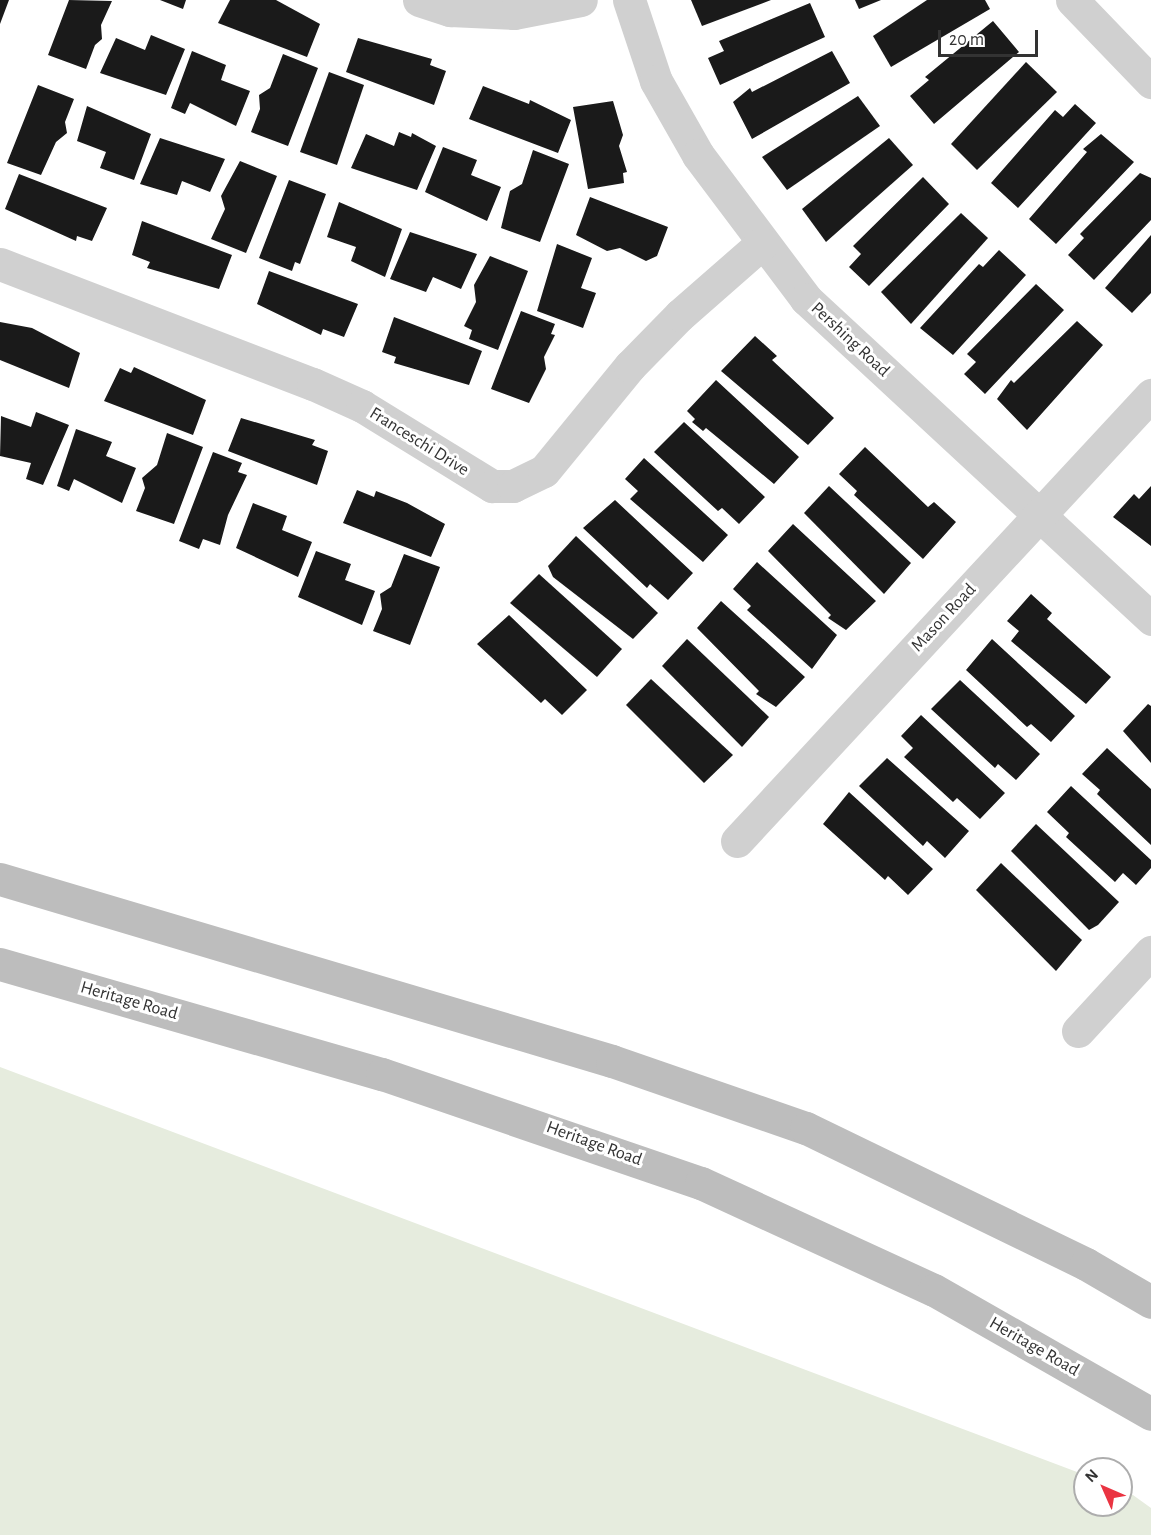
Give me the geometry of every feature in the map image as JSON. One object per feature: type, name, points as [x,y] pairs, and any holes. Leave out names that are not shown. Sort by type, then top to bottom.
[{"type":"main road","points":[[0,879],[612,1061],[806,1128],[1086,1264],[1151,1302]]},
{"type":"main road","name":"Heritage Road","points":[[0,964],[382,1074],[546,1126],[701,1183],[934,1290],[1151,1414]]},
{"type":"street","points":[[419,0],[450,10],[514,13],[581,0]]},
{"type":"street","name":"Pershing Road","points":[[629,0],[656,81],[698,155],[761,244],[806,299],[1151,618]]},
{"type":"street","points":[[1072,0],[1151,82]]},
{"type":"street","name":"Franceschi Drive","points":[[0,264],[313,384],[362,406],[492,486],[513,486],[544,471],[630,366],[680,315],[761,244]]},
{"type":"street","name":"Mason Road","points":[[737,841],[1151,395]]},
{"type":"street","points":[[1078,1031],[1151,952]]},
{"type":"shaded area","points":[[0,1067],[1073,1470],[1073,1517],[1133,1517],[1133,1495],[1151,1508],[1151,1535],[0,1535]]},
{"type":"building","points":[[0,0],[9,0],[0,24]]},
{"type":"building","points":[[69,0],[112,1],[101,25],[102,39],[95,45],[86,69],[48,55]]},
{"type":"building","points":[[160,0],[186,0],[183,9]]},
{"type":"building","points":[[230,0],[276,0],[320,24],[307,57],[218,23]]},
{"type":"building","points":[[691,0],[771,0],[702,26]]},
{"type":"building","points":[[855,0],[881,0],[859,9]]},
{"type":"building","points":[[927,0],[985,0],[990,9],[891,67],[873,36]]},
{"type":"building","points":[[810,3],[825,37],[720,85],[708,58],[724,51],[719,41]]},
{"type":"building","points":[[993,21],[1019,52],[934,124],[910,96],[929,80],[925,77]]},
{"type":"building","points":[[151,35],[185,49],[166,95],[100,73],[116,38],[145,50]]},
{"type":"building","points":[[358,38],[432,59],[430,65],[446,71],[434,105],[346,72]]},
{"type":"building","points":[[192,51],[226,65],[221,80],[250,91],[236,126],[190,103],[185,114],[171,108]]},
{"type":"building","points":[[832,51],[850,83],[752,139],[733,102],[750,88],[752,92]]},
{"type":"building","points":[[283,54],[318,68],[288,146],[251,132],[260,109],[259,95],[270,88]]},
{"type":"building","points":[[1026,62],[1057,92],[977,170],[951,144]]},
{"type":"building","points":[[329,72],[364,85],[337,165],[300,152]]},
{"type":"building","points":[[38,85],[74,99],[65,122],[67,133],[56,142],[41,175],[7,163]]},
{"type":"building","points":[[483,86],[529,104],[530,100],[571,120],[558,153],[469,119]]},
{"type":"building","points":[[858,96],[880,126],[787,190],[762,157]]},
{"type":"building","points":[[613,101],[623,135],[619,146],[627,172],[623,173],[624,183],[588,189],[573,107]]},
{"type":"building","points":[[1075,104],[1096,123],[1018,208],[991,183],[1055,110],[1063,117]]},
{"type":"building","points":[[87,106],[151,134],[134,180],[100,168],[106,152],[77,141]]},
{"type":"building","points":[[399,132],[411,137],[412,133],[436,146],[417,190],[351,168],[366,134],[394,146]]},
{"type":"building","points":[[1101,134],[1134,162],[1056,244],[1029,219],[1087,152],[1083,149]]},
{"type":"building","points":[[160,138],[225,159],[210,192],[182,181],[177,195],[140,184]]},
{"type":"building","points":[[889,138],[913,165],[826,242],[802,209]]},
{"type":"building","points":[[443,147],[477,160],[471,175],[501,187],[487,221],[425,192]]},
{"type":"building","points":[[533,150],[569,164],[540,242],[501,228],[510,191],[522,184]]},
{"type":"building","points":[[240,161],[277,176],[246,253],[211,239],[225,209],[221,196]]},
{"type":"building","points":[[1140,173],[1151,178],[1151,220],[1094,280],[1068,255],[1084,238],[1080,234]]},
{"type":"building","points":[[19,174],[107,208],[92,241],[77,236],[76,241],[5,209]]},
{"type":"building","points":[[923,177],[949,204],[869,286],[849,267],[861,254],[853,246]]},
{"type":"building","points":[[289,180],[326,194],[300,264],[295,262],[292,271],[259,258]]},
{"type":"building","points":[[590,197],[668,227],[657,256],[646,261],[620,248],[607,251],[576,235]]},
{"type":"building","points":[[339,202],[402,229],[385,277],[351,261],[356,247],[327,237]]},
{"type":"building","points":[[961,213],[988,238],[911,324],[881,292]]},
{"type":"building","points":[[142,221],[232,255],[219,289],[147,268],[150,262],[132,255]]},
{"type":"building","points":[[410,232],[477,254],[461,289],[433,277],[426,292],[390,279]]},
{"type":"building","points":[[1151,235],[1151,293],[1132,313],[1105,288]]},
{"type":"building","points":[[557,244],[592,258],[581,288],[596,293],[583,328],[537,311]]},
{"type":"building","points":[[999,250],[1026,275],[953,355],[920,328],[979,264],[983,267]]},
{"type":"building","points":[[490,256],[528,271],[498,350],[469,339],[472,330],[464,326],[476,302],[474,285]]},
{"type":"building","points":[[269,271],[358,304],[344,337],[323,329],[321,335],[257,304]]},
{"type":"building","points":[[1036,284],[1064,310],[985,394],[964,374],[976,362],[967,354]]},
{"type":"building","points":[[521,311],[555,324],[551,334],[555,335],[544,357],[546,369],[529,403],[491,389]]},
{"type":"building","points":[[394,317],[482,351],[469,385],[394,363],[396,357],[382,352]]},
{"type":"building","points":[[1077,321],[1103,345],[1027,430],[997,399],[1011,380],[1014,383]]},
{"type":"building","points":[[0,322],[32,328],[80,353],[69,388],[0,360]]},
{"type":"building","points":[[755,336],[777,356],[772,360],[834,418],[808,445],[721,371]]},
{"type":"building","points":[[134,367],[206,400],[193,435],[104,401],[120,368],[131,373]]},
{"type":"building","points":[[716,380],[799,457],[774,484],[706,428],[703,431],[692,422],[695,419],[687,411]]},
{"type":"building","points":[[36,412],[69,425],[43,485],[26,479],[31,463],[0,456],[1,416],[31,427]]},
{"type":"building","points":[[241,418],[315,440],[312,445],[328,451],[317,485],[228,451]]},
{"type":"building","points":[[684,422],[765,497],[739,524],[722,508],[718,511],[654,452]]},
{"type":"building","points":[[76,429],[112,442],[106,456],[136,468],[122,503],[74,479],[69,491],[57,486]]},
{"type":"building","points":[[167,433],[203,447],[174,524],[136,511],[145,488],[142,478],[157,465]]},
{"type":"building","points":[[865,447],[928,507],[934,502],[956,522],[923,559],[854,495],[857,491],[839,474]]},
{"type":"building","points":[[213,452],[242,463],[238,472],[247,475],[228,515],[220,545],[203,539],[199,549],[179,541]]},
{"type":"building","points":[[644,458],[728,535],[703,562],[630,499],[638,491],[625,479]]},
{"type":"building","points":[[829,486],[911,563],[884,594],[804,513]]},
{"type":"building","points":[[1151,486],[1151,546],[1113,517],[1134,494],[1139,499]]},
{"type":"building","points":[[357,490],[374,497],[376,491],[407,503],[445,524],[431,557],[343,523]]},
{"type":"building","points":[[615,500],[693,573],[668,600],[650,584],[647,588],[583,528]]},
{"type":"building","points":[[253,503],[287,516],[282,530],[312,542],[298,577],[236,548]]},
{"type":"building","points":[[793,524],[876,601],[846,630],[828,618],[831,615],[768,551]]},
{"type":"building","points":[[576,536],[658,613],[633,639],[553,577],[548,566]]},
{"type":"building","points":[[316,551],[351,564],[345,580],[375,591],[362,625],[298,597]]},
{"type":"building","points":[[404,554],[440,567],[410,645],[373,631],[382,609],[380,594],[391,587]]},
{"type":"building","points":[[757,562],[837,635],[812,669],[747,610],[751,606],[733,589]]},
{"type":"building","points":[[539,574],[622,649],[597,677],[510,603]]},
{"type":"building","points":[[1031,594],[1052,613],[1047,619],[1111,677],[1086,704],[1011,641],[1019,631],[1007,621]]},
{"type":"building","points":[[721,601],[805,677],[776,707],[756,694],[759,691],[697,628]]},
{"type":"building","points":[[509,615],[587,690],[562,715],[545,699],[541,703],[477,644]]},
{"type":"building","points":[[687,639],[769,717],[742,747],[662,666]]},
{"type":"building","points":[[992,639],[1075,716],[1051,742],[1031,724],[1027,727],[966,670]]},
{"type":"building","points":[[651,679],[733,755],[704,783],[626,705]]},
{"type":"building","points":[[960,680],[1040,754],[1016,780],[998,764],[995,768],[931,709]]},
{"type":"building","points":[[1148,704],[1151,706],[1151,763],[1123,731]]},
{"type":"building","points":[[921,715],[1005,793],[980,819],[957,798],[953,802],[904,757],[913,748],[901,736]]},
{"type":"building","points":[[1107,748],[1151,789],[1151,845],[1097,794],[1100,790],[1082,774]]},
{"type":"building","points":[[887,758],[969,831],[945,858],[927,841],[923,846],[859,786]]},
{"type":"building","points":[[1071,786],[1151,860],[1151,868],[1136,885],[1123,873],[1115,882],[1066,837],[1069,833],[1047,812]]},
{"type":"building","points":[[849,792],[933,869],[908,895],[888,876],[885,880],[823,824]]},
{"type":"building","points":[[1036,824],[1119,902],[1098,925],[1089,930],[1011,851]]},
{"type":"building","points":[[1001,863],[1082,940],[1056,971],[976,890]]}]
